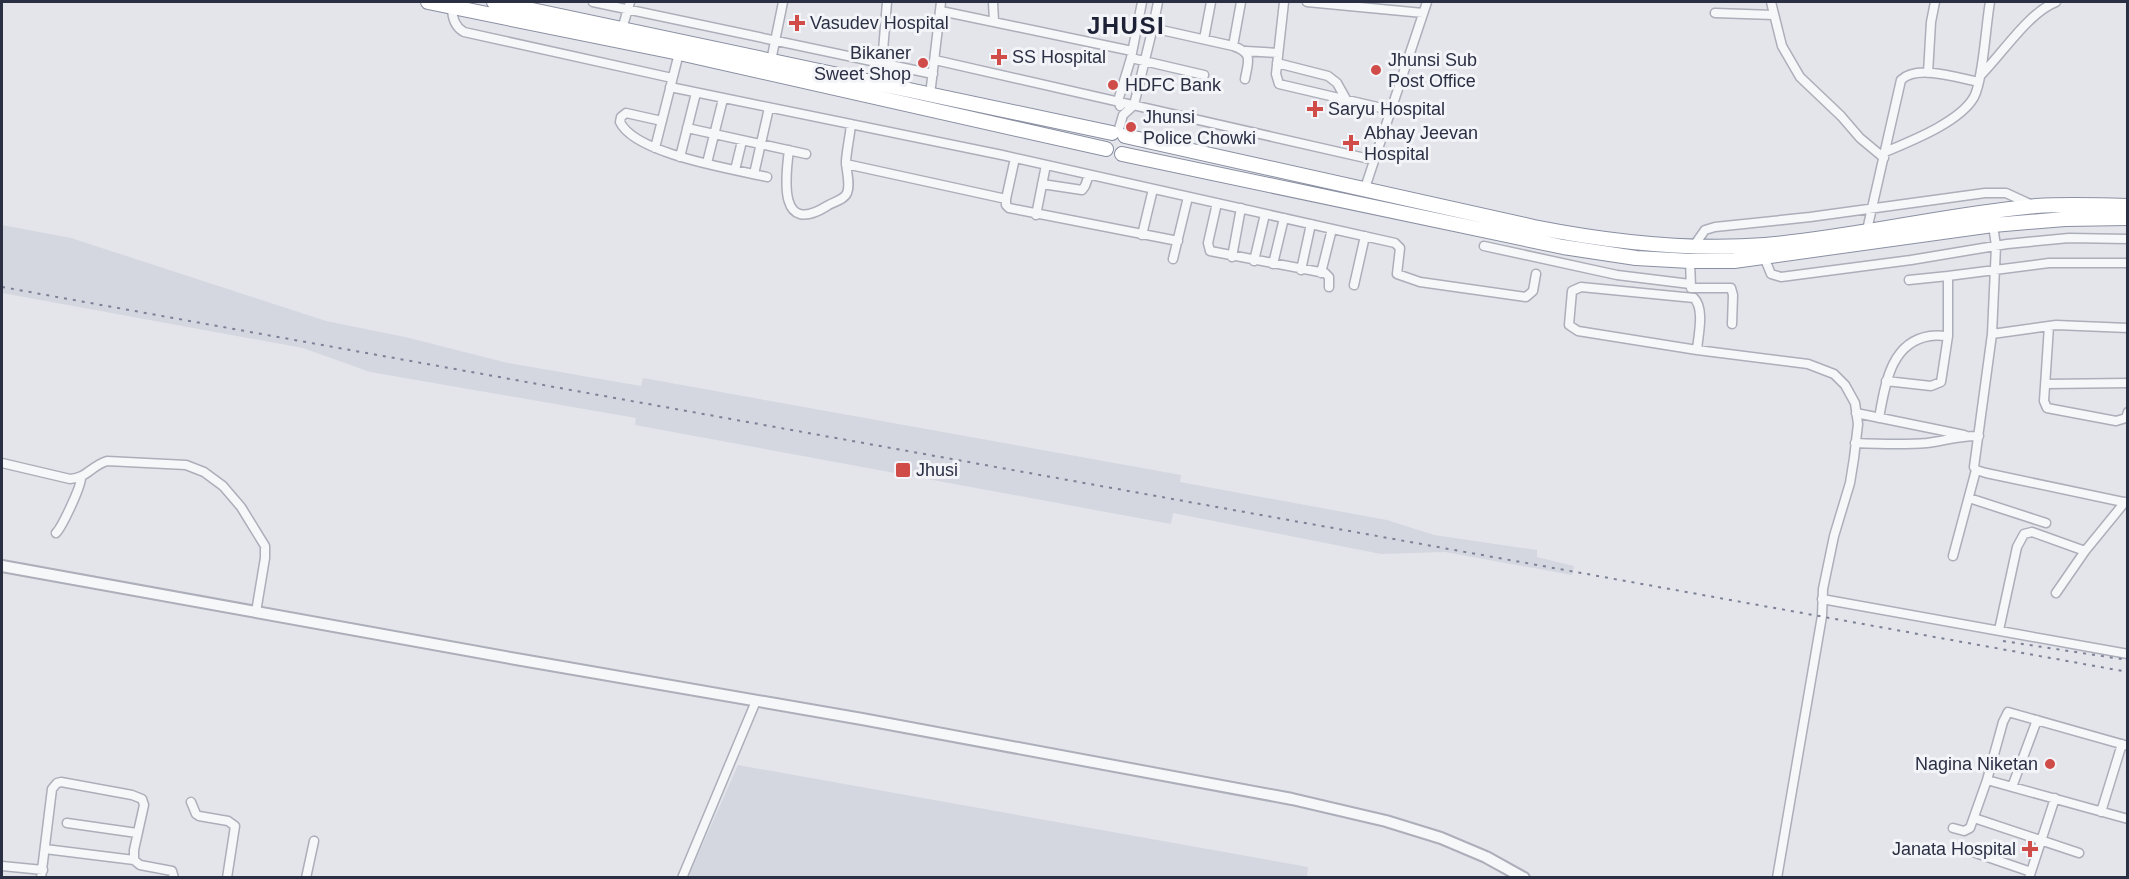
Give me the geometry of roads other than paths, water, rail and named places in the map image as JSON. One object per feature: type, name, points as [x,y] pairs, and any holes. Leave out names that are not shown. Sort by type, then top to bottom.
[{"type":"highway","points":[[428,2],[453,15],[678,57],[1106,149],[1114,155],[1122,154],[1563,247],[1636,258],[1691,258],[1767,266],[1995,237],[2065,219],[2127,218]]},
{"type":"highway","points":[[494,2],[1691,258],[1867,230],[2035,207],[2127,206]]},
{"type":"highway","points":[[1106,149],[1105,142],[1118,134]]},
{"type":"highway","points":[[1118,134],[1128,146],[1122,154]]},
{"type":"street","points":[[593,2],[629,5],[933,74]]},
{"type":"street","points":[[771,61],[783,2]]},
{"type":"street","points":[[882,63],[887,2]]},
{"type":"street","points":[[993,2],[994,21]]},
{"type":"street","points":[[1123,115],[1118,101],[1139,24],[1142,2]]},
{"type":"street","points":[[1118,134],[1123,115],[1134,105],[1158,2]]},
{"type":"street","points":[[1204,39],[1211,2]]},
{"type":"street","points":[[1233,46],[1241,2]]},
{"type":"street","points":[[1284,2],[1277,80],[1283,86],[1390,110]]},
{"type":"street","points":[[1307,2],[1423,13]]},
{"type":"street","points":[[1365,188],[1427,2]]},
{"type":"street","points":[[1770,2],[1782,46],[1800,77],[1841,116],[1860,138],[1884,155]]},
{"type":"street","points":[[1928,73],[1931,22],[1935,2]]},
{"type":"street","points":[[1884,155],[1952,118],[1974,97],[1979,79],[1990,2]]},
{"type":"street","points":[[1979,79],[2034,16],[2045,6],[2056,2]]},
{"type":"street","points":[[621,28],[629,5]]},
{"type":"street","points":[[930,95],[941,6],[1204,75]]},
{"type":"street","points":[[1715,13],[1774,15]]},
{"type":"street","points":[[453,15],[464,32],[672,80],[696,93],[1015,158],[1398,245],[1400,251],[1397,274],[1411,280],[1526,297],[1533,291],[1536,274]]},
{"type":"street","points":[[1139,24],[1246,51],[1278,53]]},
{"type":"street","points":[[1245,80],[1249,59],[1246,51]]},
{"type":"street","points":[[655,148],[678,57]]},
{"type":"street","points":[[935,60],[1374,160]]},
{"type":"street","points":[[1277,63],[1328,76],[1336,83],[1347,100]]},
{"type":"street","points":[[1867,230],[1901,80],[1907,75],[1928,73],[1979,79]]},
{"type":"street","points":[[680,157],[696,93]]},
{"type":"street","points":[[707,163],[723,99]]},
{"type":"street","points":[[754,174],[769,108]]},
{"type":"street","points":[[662,121],[628,113],[621,117],[620,122],[623,127],[655,148],[680,157],[767,177]]},
{"type":"street","points":[[789,150],[785,180],[786,199],[792,208],[805,214],[817,212],[846,195],[848,182],[846,164],[851,123]]},
{"type":"street","points":[[687,128],[806,154]]},
{"type":"street","points":[[735,170],[742,141]]},
{"type":"street","points":[[1015,158],[1006,199],[1008,208],[1178,242]]},
{"type":"street","points":[[846,164],[1006,199]]},
{"type":"street","points":[[1036,215],[1046,165]]},
{"type":"street","points":[[1042,184],[1082,190],[1089,175]]},
{"type":"street","points":[[1142,235],[1153,189]]},
{"type":"street","points":[[1697,350],[1699,304],[1690,287],[1691,258],[1705,230],[1715,226],[1774,221],[1994,192],[2006,193],[2035,207]]},
{"type":"street","points":[[1173,259],[1188,197]]},
{"type":"street","points":[[1217,203],[1208,248],[1212,253],[1321,273],[1329,277],[1329,287]]},
{"type":"street","points":[[1232,256],[1241,208]]},
{"type":"street","points":[[1254,261],[1265,214]]},
{"type":"street","points":[[1273,264],[1284,218]]},
{"type":"street","points":[[1301,270],[1311,224]]},
{"type":"street","points":[[1321,273],[1332,229]]},
{"type":"street","points":[[1354,285],[1365,236]]},
{"type":"street","points":[[1767,266],[1778,276],[1788,276],[1911,260],[1995,237],[2127,239]]},
{"type":"street","points":[[1953,556],[1976,470],[1974,462],[1992,333],[1996,269],[1995,237]]},
{"type":"street","points":[[1484,246],[1617,276],[1690,287]]},
{"type":"street","points":[[1909,280],[2049,263],[2127,263]]},
{"type":"street","points":[[1886,381],[1931,386],[1937,385],[1942,378],[1948,336],[1948,276]]},
{"type":"street","points":[[1732,324],[1733,295],[1731,288],[1581,286],[1572,291],[1568,320],[1571,328],[1578,331],[1697,350],[1808,364],[1834,374],[1845,385],[1855,403],[1858,424],[1853,471],[1834,536],[1822,599],[1777,878]]},
{"type":"street","points":[[1992,333],[2049,326],[2127,328]]},
{"type":"street","points":[[2049,326],[2045,406],[2050,410],[2116,421],[2126,418],[2127,412]]},
{"type":"street","points":[[1879,418],[1886,381],[1900,352],[1913,342],[1929,336],[1948,336]]},
{"type":"street","points":[[2046,384],[2127,383]]},
{"type":"street","points":[[1856,413],[1979,436]]},
{"type":"street","points":[[1856,443],[1925,443],[1967,435]]},
{"type":"street","points":[[2,463],[70,479],[81,477],[97,464],[107,461],[186,465],[204,472],[223,486],[241,507],[265,546],[256,612]]},
{"type":"street","points":[[1976,470],[2126,503],[2085,551],[2056,593]]},
{"type":"street","points":[[56,533],[63,524],[67,511],[81,485],[81,477]]},
{"type":"street","points":[[1969,498],[2046,523]]},
{"type":"street","points":[[1999,630],[2018,547],[2024,534],[2032,532],[2085,551]]},
{"type":"street","points":[[2,566],[1292,799],[1353,812],[1465,847],[1524,878]]},
{"type":"street","points":[[1822,599],[2127,654]]},
{"type":"street","points":[[682,878],[756,701]]},
{"type":"street","points":[[1953,828],[1968,830],[1974,818],[2008,712],[2125,745],[2102,812]]},
{"type":"street","points":[[2012,787],[2037,720]]},
{"type":"street","points":[[1987,780],[2127,819]]},
{"type":"street","points":[[2,866],[42,874],[52,789],[57,783],[132,795],[142,799],[144,805],[137,833],[134,860]]},
{"type":"street","points":[[1967,850],[2030,875],[2055,798]]},
{"type":"street","points":[[191,802],[199,816],[228,821],[235,826],[227,878]]},
{"type":"street","points":[[1974,818],[2079,853]]},
{"type":"street","points":[[67,823],[137,833]]},
{"type":"street","points":[[306,878],[314,841]]},
{"type":"street","points":[[45,849],[134,860],[140,865],[172,871],[174,878]]},
{"type":"railway","points":[[2,287],[2128,672]]},
{"type":"railway","points":[[2003,641],[2128,660]]},
{"type":"place","name":"Vasudev Hospital","points":[[797,23]]},
{"type":"place","name":"SS Hospital","points":[[999,57]]},
{"type":"place","name":"Bikaner Sweet Shop","points":[[923,63]]},
{"type":"place","name":"Jhunsi Sub Post Office","points":[[1376,70]]},
{"type":"place","name":"HDFC Bank","points":[[1113,85]]},
{"type":"place","name":"Saryu Hospital","points":[[1315,109]]},
{"type":"place","name":"Jhunsi Police Chowki","points":[[1131,127]]},
{"type":"place","name":"Abhay Jeevan Hospital","points":[[1351,143]]},
{"type":"place","name":"Jhusi","points":[[903,470]]},
{"type":"place","name":"Nagina Niketan","points":[[2050,764]]},
{"type":"place","name":"Janata Hospital","points":[[2030,849]]},
{"type":"district","name":"JHUSI","points":[[1126,26]]}]
